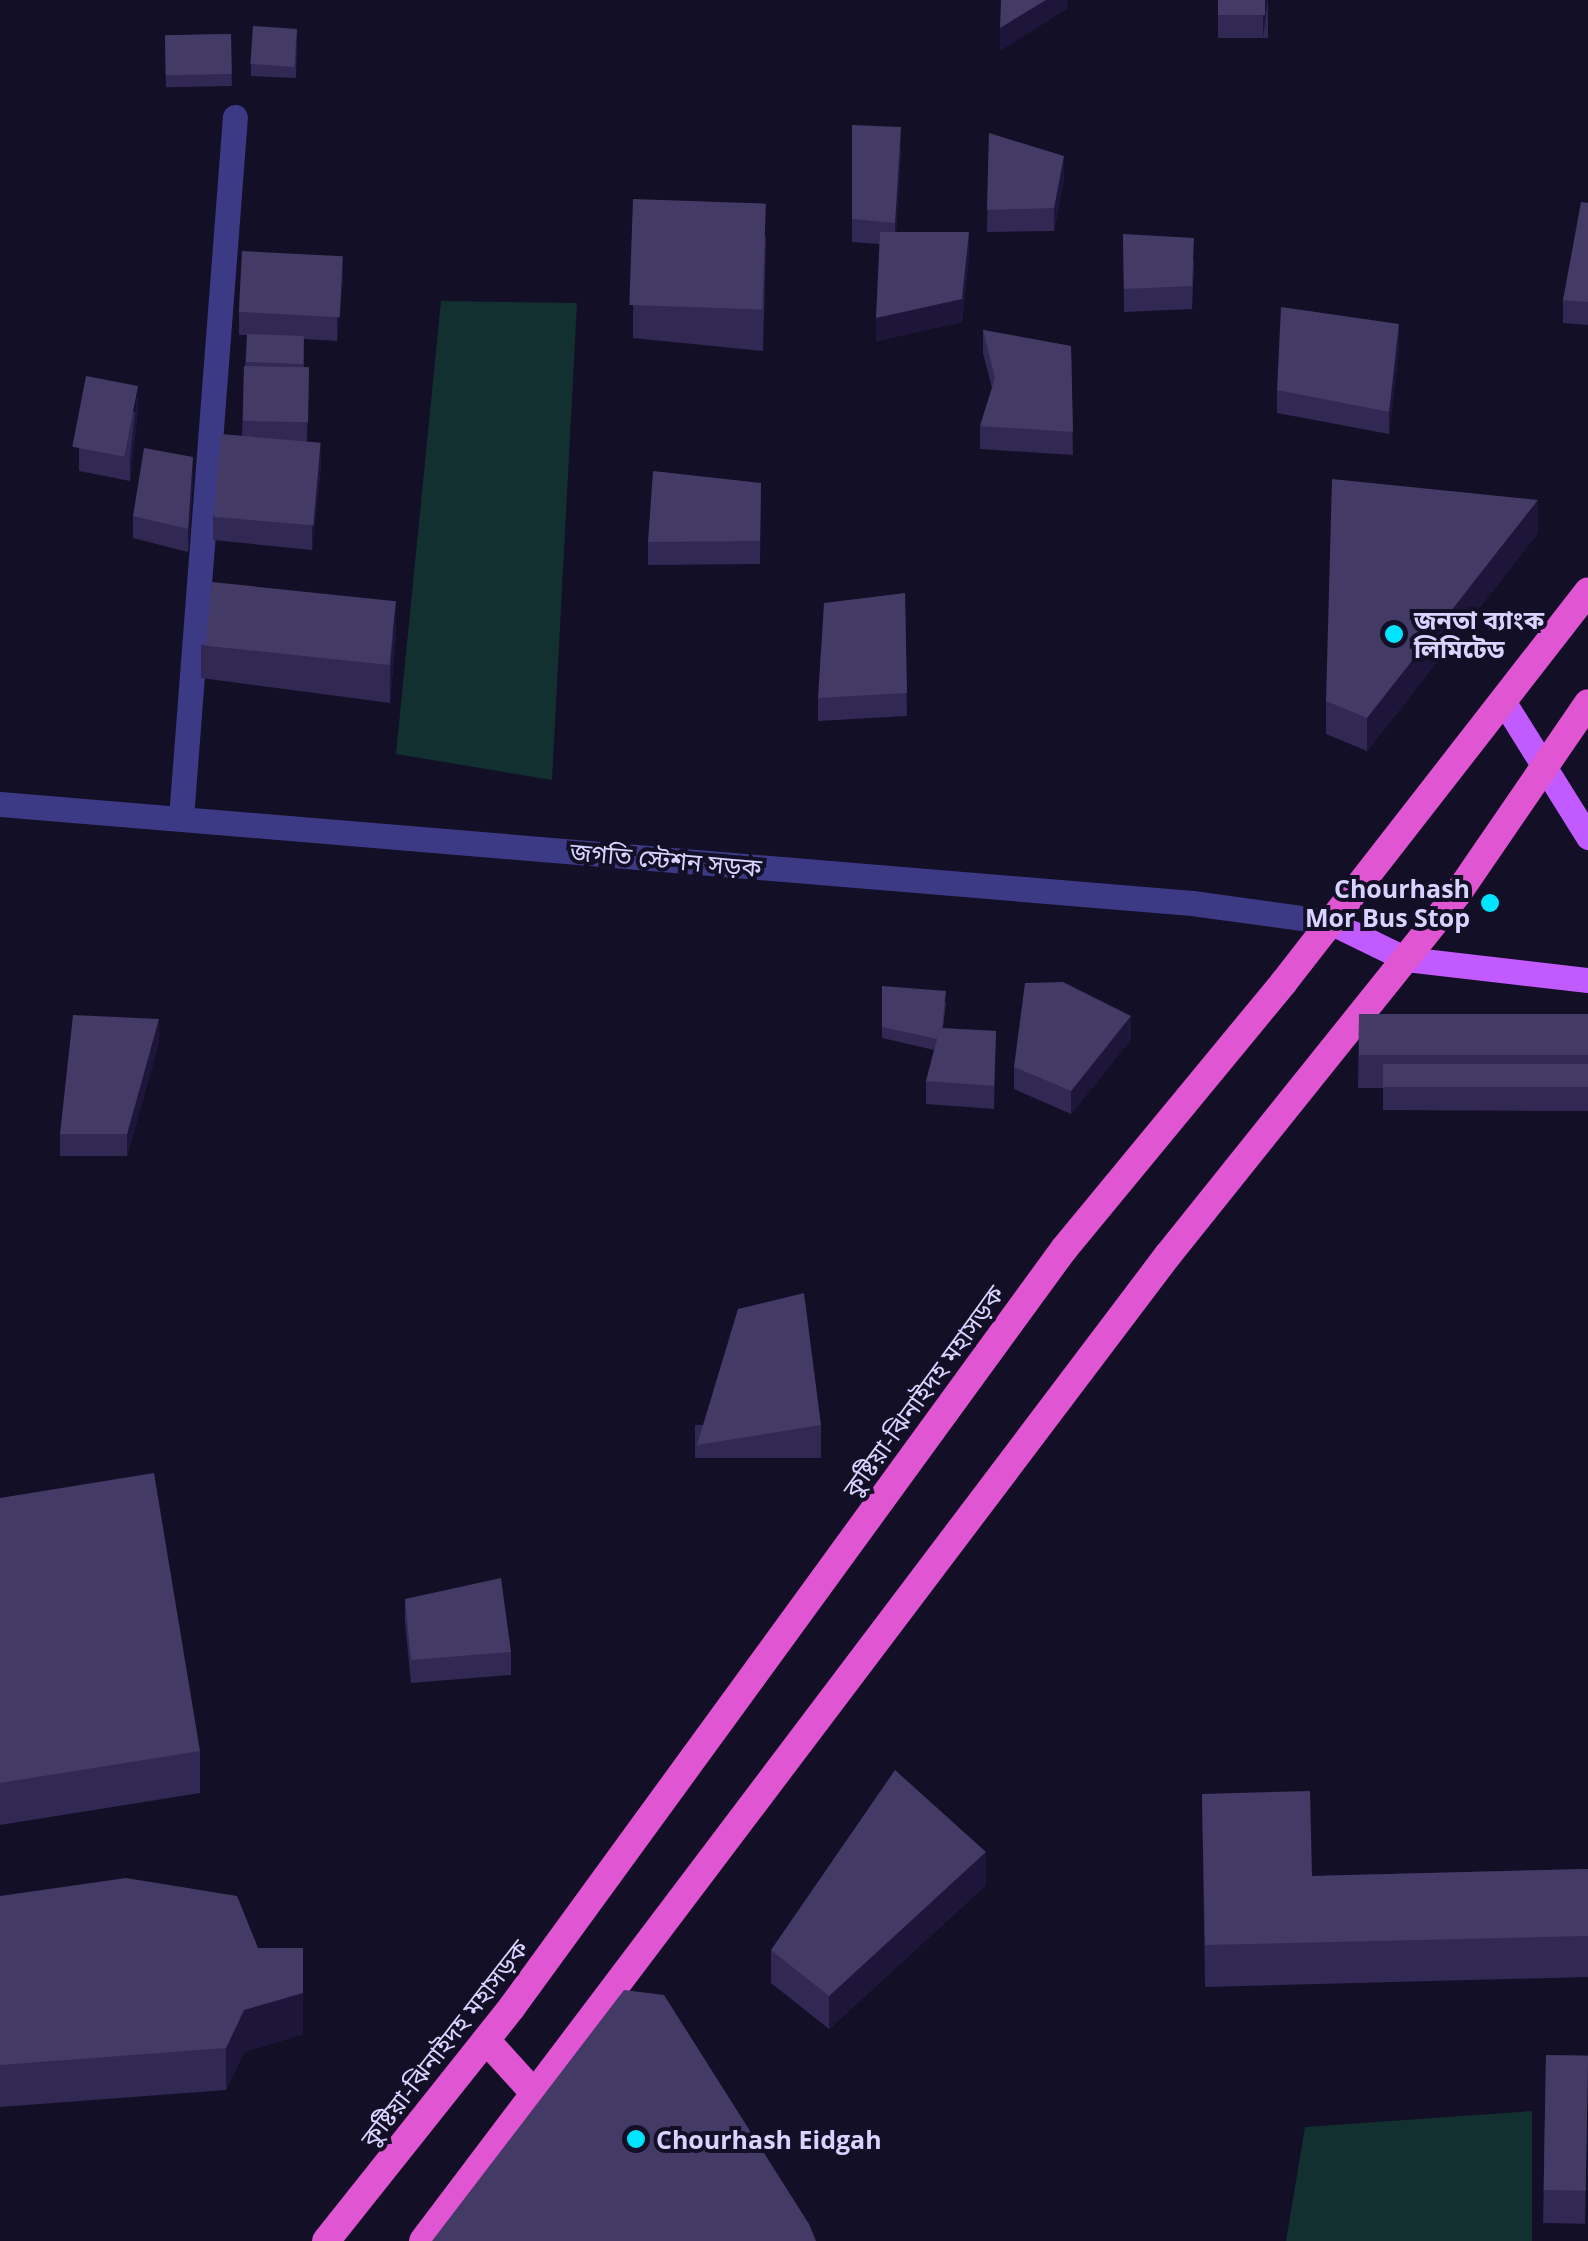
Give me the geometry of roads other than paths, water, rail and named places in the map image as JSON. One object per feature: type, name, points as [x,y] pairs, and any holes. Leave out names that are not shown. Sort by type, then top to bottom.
[{"type":"highway","name":"কুষ্টিয়া-ঝিনাইদহ মহাসড়ক","points":[[326,2241],[486,2040],[1064,1249],[1505,704],[1588,591]]},
{"type":"highway","points":[[423,2241],[1168,1254],[1406,958],[1588,703]]},
{"type":"highway","points":[[486,2040],[536,2094]]},
{"type":"main road","points":[[1505,704],[1542,772],[1588,837]]},
{"type":"main road","points":[[1330,922],[1406,958],[1586,973]]},
{"type":"street","points":[[181,818],[236,117]]},
{"type":"street","name":"জগতি স্টেশন সড়ক","points":[[0,804],[1192,903],[1330,922]]},
{"type":"place","name":"জনতা ব্যাংক লিমিটেড","points":[[1394,634]]},
{"type":"place","name":"Chourhash Mor Bus Stop","points":[[1490,903]]},
{"type":"place","name":"Chourhash Eidgah","points":[[636,2139]]}]
